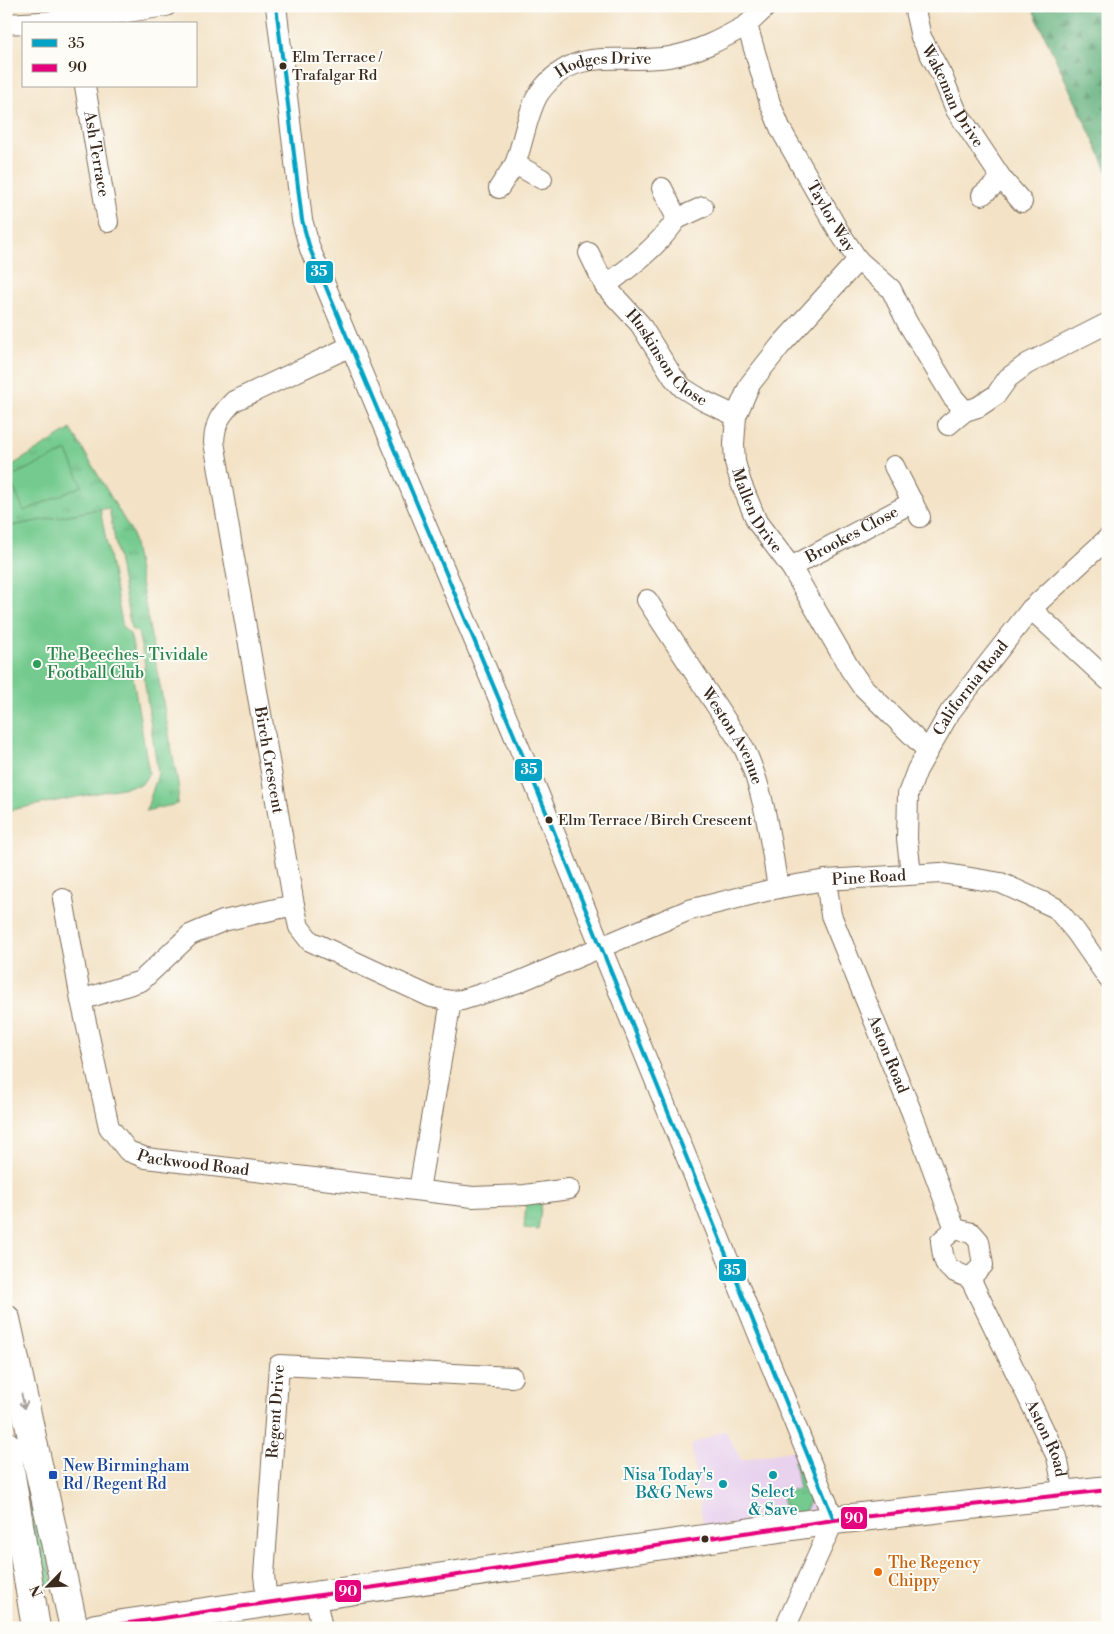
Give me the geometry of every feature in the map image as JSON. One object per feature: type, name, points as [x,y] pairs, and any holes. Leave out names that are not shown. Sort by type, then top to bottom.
[{"type":"main road","points":[[6,1319],[74,1628]]},
{"type":"main road","points":[[6,1445],[36,1628]]},
{"type":"main road","points":[[95,1628],[834,1520],[1064,1493],[1108,1490]]},
{"type":"street","points":[[75,22],[106,11],[166,6]]},
{"type":"street","points":[[276,6],[302,220],[310,249],[534,785],[834,1520],[785,1628]]},
{"type":"street","points":[[747,25],[767,6]]},
{"type":"street","name":"Wakeman Drive","points":[[914,6],[921,38],[942,76],[956,110],[1002,179],[1022,202]]},
{"type":"street","points":[[6,24],[22,24]]},
{"type":"street","name":"Hodges Drive","points":[[499,188],[515,164],[538,93],[563,69],[597,58],[650,59],[693,52],[747,25]]},
{"type":"street","name":"Taylor Way","points":[[747,25],[770,103],[781,130],[838,230],[858,260],[891,289],[908,322],[952,396],[965,411]]},
{"type":"street","name":"Ash Terrace","points":[[85,88],[108,222]]},
{"type":"street","points":[[515,164],[542,180]]},
{"type":"street","points":[[982,195],[1002,179]]},
{"type":"street","points":[[662,188],[677,219]]},
{"type":"street","points":[[605,286],[641,259],[677,219],[703,207]]},
{"type":"street","name":"Huskinson Close","points":[[589,253],[605,286],[640,324],[673,377],[683,388],[704,401],[736,416]]},
{"type":"street","name":"Mallen Drive","points":[[858,260],[780,346],[750,384],[736,416],[735,462],[741,483],[757,522],[791,567],[861,684],[928,751]]},
{"type":"street","points":[[948,425],[965,411],[978,407],[996,395],[1008,378],[1027,364],[1108,323]]},
{"type":"street","name":"Birch Crescent","points":[[351,346],[234,402],[221,414],[215,426],[214,442],[299,928],[310,941],[431,997],[451,1001],[479,996],[516,983],[599,948]]},
{"type":"street","name":"Brookes Close","points":[[791,567],[916,509],[894,466]]},
{"type":"street","name":"California Road","points":[[911,874],[907,839],[908,794],[917,770],[950,712],[1031,609],[1108,538]]},
{"type":"street","name":"Weston Avenue","points":[[647,600],[744,748],[756,772],[763,797],[778,888]]},
{"type":"street","points":[[1031,609],[1108,680]]},
{"type":"street","name":"Pine Road","points":[[599,948],[689,910],[778,888],[826,880],[941,872],[1001,883],[1056,908],[1076,932],[1108,978]]},
{"type":"street","name":"Aston Road","points":[[826,880],[831,915],[912,1113],[955,1229]]},
{"type":"street","name":"Packwood Road","points":[[63,899],[81,1000],[109,1127],[128,1151],[146,1158],[473,1197],[524,1195],[569,1189]]},
{"type":"street","points":[[81,1000],[141,981],[190,935],[223,920],[294,905]]},
{"type":"street","points":[[419,1190],[451,1001]]},
{"type":"street","points":[[955,1229],[972,1233],[979,1241],[983,1265],[970,1278],[951,1271],[944,1263],[940,1241],[955,1229]]},
{"type":"street","name":"Aston Road","points":[[970,1278],[1057,1457],[1064,1493]]},
{"type":"street","name":"Regent Drive","points":[[267,1602],[264,1575],[279,1365],[512,1377]]},
{"type":"street","points":[[315,1595],[322,1628]]},
{"type":"shaded area","points":[[725,1430],[741,1460],[795,1450],[834,1520],[703,1526],[691,1445]]},
{"type":"green space","points":[[1031,6],[1104,6],[1108,12],[1108,172]]},
{"type":"green space","points":[[71,429],[132,533],[179,789],[177,804],[146,811],[158,774],[143,671],[145,665],[138,632],[131,629],[109,508],[6,527],[6,469]]},
{"type":"green space","points":[[67,451],[82,486],[24,511],[9,477]]},
{"type":"green space","points":[[100,509],[123,628],[130,634],[137,664],[132,672],[149,773],[142,784],[6,811],[6,527]]},
{"type":"green space","points":[[542,1202],[538,1230],[524,1228],[526,1203]]},
{"type":"green space","points":[[16,1414],[54,1585],[40,1587]]},
{"type":"green space","points":[[799,1458],[814,1492],[803,1516],[787,1518],[781,1492],[799,1489],[794,1461]]},
{"type":"transit line","name":"35","points":[[276,6],[302,220],[310,249],[535,785],[834,1520]]},
{"type":"transit line","name":"90","points":[[95,1628],[834,1520],[1108,1490]]},
{"type":"place","name":"Elm Terrace / Trafalgar Rd","points":[[283,66]]},
{"type":"place","name":"The Beeches- Tividale Football Club","points":[[37,664]]},
{"type":"place","name":"Elm Terrace / Birch Crescent","points":[[549,820]]},
{"type":"place","name":"New Birmingham Rd / Regent Rd","points":[[53,1475]]},
{"type":"place","name":"Select & Save","points":[[773,1475]]},
{"type":"place","name":"Nisa Today's B&G News","points":[[723,1484]]},
{"type":"place","name":"The Regency Chippy","points":[[878,1572]]}]
